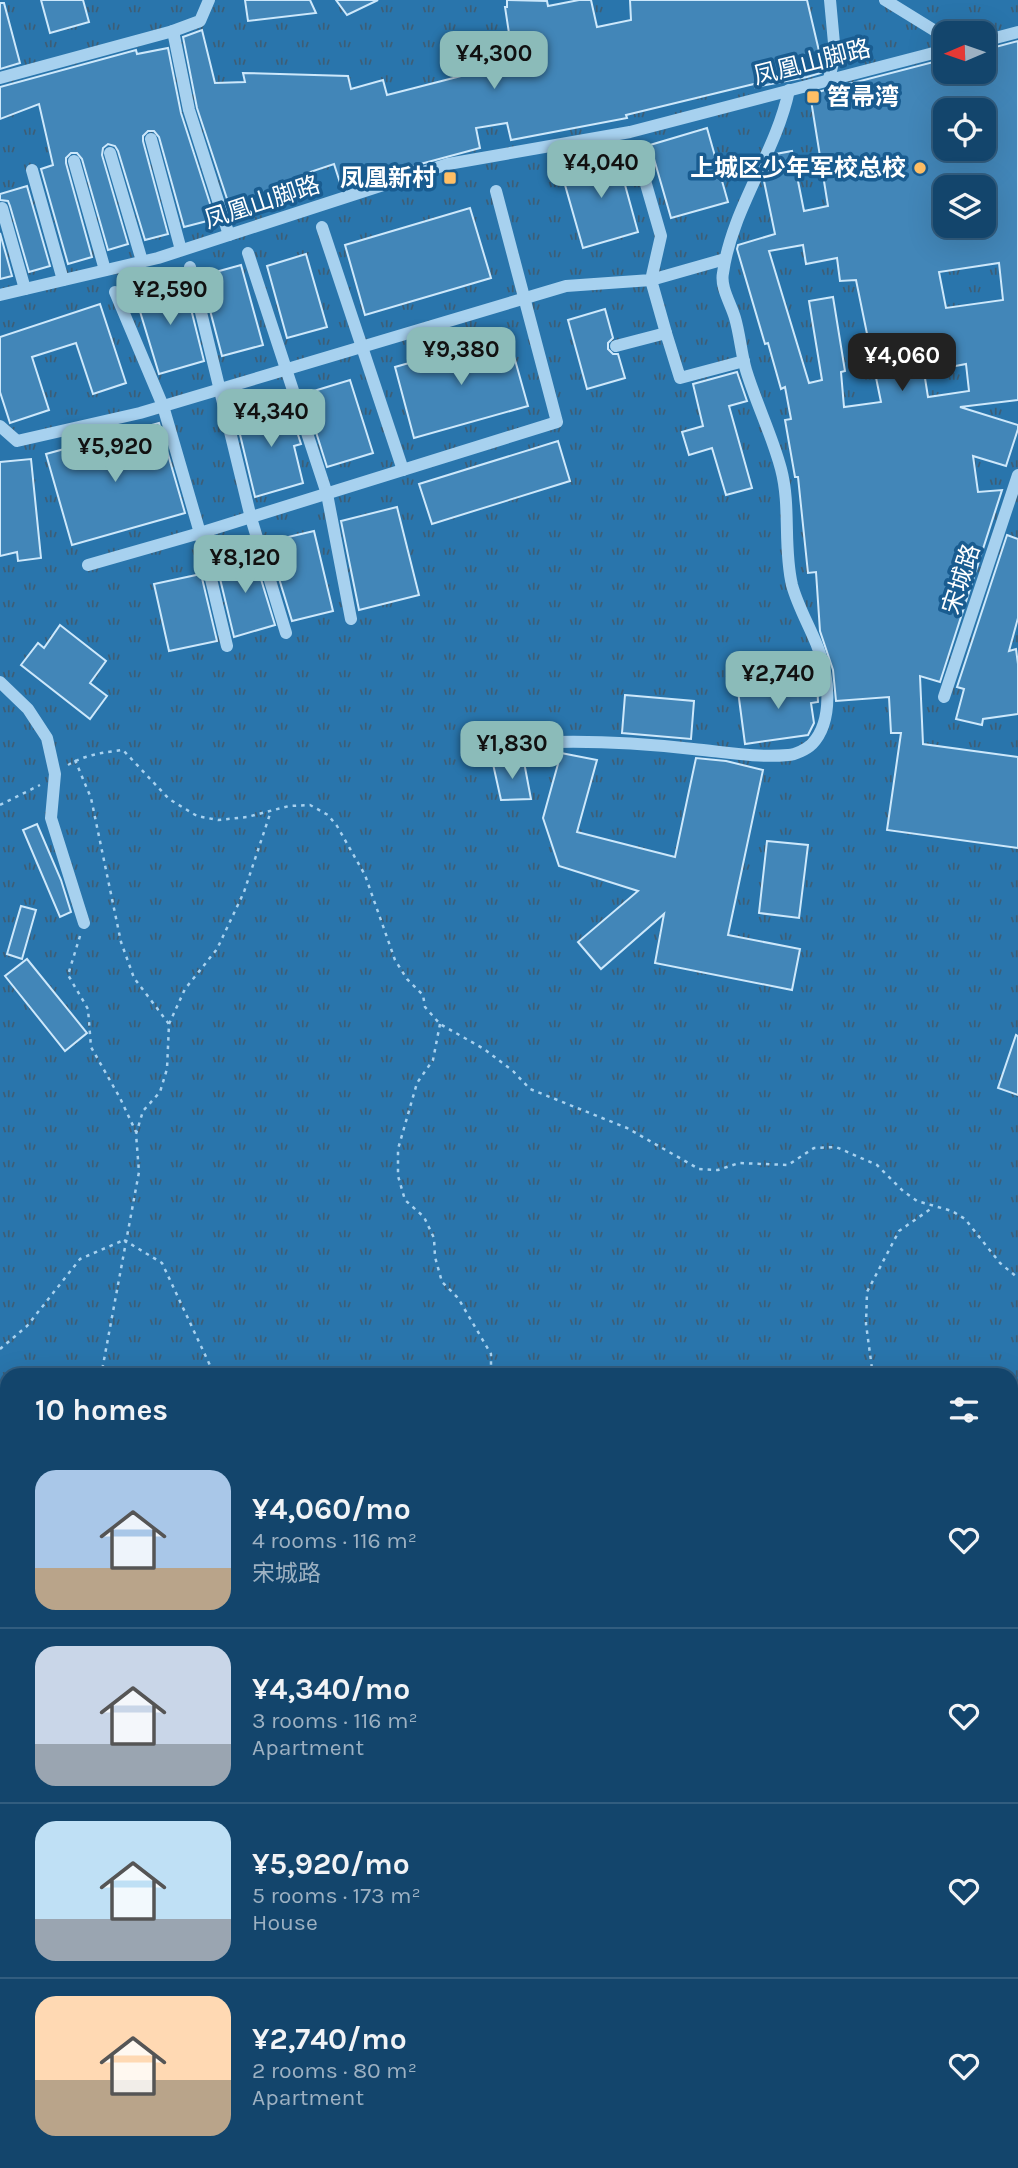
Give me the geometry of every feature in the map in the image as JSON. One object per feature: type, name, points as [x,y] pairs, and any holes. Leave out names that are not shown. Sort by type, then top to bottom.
[{"type":"street","points":[[0,78],[173,31],[200,21],[209,0]]},
{"type":"street","points":[[829,79],[835,54],[830,0]]},
{"type":"street","points":[[885,0],[933,30]]},
{"type":"street","points":[[173,31],[189,110],[229,234]]},
{"type":"street","points":[[996,37],[1018,32]]},
{"type":"street","name":"凤凰山脚路","points":[[0,295],[181,250],[448,164],[630,132],[933,53]]},
{"type":"street","points":[[556,742],[643,744],[757,755],[792,755],[811,745],[820,731],[827,708],[826,685],[820,651],[799,606],[792,583],[788,560],[788,518],[781,468],[744,361],[736,320],[722,277],[738,220],[784,117],[789,90]]},
{"type":"street","points":[[151,139],[181,250]]},
{"type":"street","points":[[110,153],[142,261]]},
{"type":"street","points":[[637,153],[661,236],[651,280],[680,378],[744,361]]},
{"type":"street","points":[[74,161],[105,270]]},
{"type":"street","points":[[32,170],[63,280]]},
{"type":"street","points":[[88,565],[557,422],[496,191]]},
{"type":"street","points":[[2,208],[25,289]]},
{"type":"street","points":[[322,227],[403,470]]},
{"type":"street","points":[[248,253],[327,494],[351,619]]},
{"type":"street","points":[[0,426],[17,441],[163,406],[566,286],[651,280],[725,259]]},
{"type":"street","points":[[190,267],[251,517],[286,633]]},
{"type":"street","points":[[115,292],[163,406],[200,533],[227,646]]},
{"type":"street","points":[[616,346],[666,332]]},
{"type":"street","name":"宋城路","points":[[944,697],[1018,475]]},
{"type":"street","points":[[0,682],[28,709],[47,738],[55,774],[51,818],[84,923]]},
{"type":"path","points":[[0,805],[39,786],[75,760],[123,750],[169,799],[198,816],[218,820],[247,817],[289,806],[310,804],[328,814],[365,875],[395,960],[407,979],[422,995],[425,1007],[440,1024],[484,1049],[530,1088],[627,1128],[699,1169],[718,1170],[738,1163],[788,1165],[814,1148],[836,1147],[877,1165],[917,1201],[953,1211],[965,1219],[1000,1263],[1018,1278]]},
{"type":"path","points":[[75,760],[91,798],[121,942],[134,978],[169,1024]]},
{"type":"path","points":[[136,1134],[143,1111],[160,1092],[167,1069],[169,1024],[185,989],[217,949],[244,892],[271,811]]},
{"type":"path","points":[[84,923],[68,975],[88,1009],[91,1047],[120,1098],[136,1134],[139,1172],[124,1240],[102,1368]]},
{"type":"path","points":[[440,1024],[433,1060],[417,1083],[400,1139],[398,1176],[405,1200],[424,1217],[434,1238],[435,1257],[442,1282],[464,1307],[491,1354],[491,1368]]},
{"type":"path","points":[[872,1368],[866,1324],[867,1292],[899,1231],[933,1207]]},
{"type":"path","points":[[0,1349],[27,1326],[80,1259],[124,1240]]},
{"type":"path","points":[[124,1240],[162,1263],[211,1368]]},
{"type":"green space","points":[[0,0],[1018,0],[1018,1368],[0,1368]]},
{"type":"building","points":[[41,0],[83,0],[89,22],[50,33]]},
{"type":"building","points":[[245,0],[310,0],[316,13],[248,21]]},
{"type":"building","points":[[336,0],[378,0],[347,15]]},
{"type":"building","points":[[507,0],[547,1],[548,6],[591,0],[597,27],[631,20],[630,0],[807,0],[823,68],[821,73],[807,77],[755,87],[754,84],[626,115],[627,118],[511,140],[507,123],[476,128],[480,148],[376,176],[377,178],[342,189],[334,164],[304,174],[312,195],[291,202],[290,198],[233,217],[197,108],[183,37],[202,30],[215,83],[245,82],[243,73],[348,76],[351,89],[383,80],[387,95],[469,74],[468,68],[496,63],[494,57],[512,53],[505,7]]},
{"type":"building","points":[[0,3],[4,3],[20,63],[0,69]]},
{"type":"building","points":[[1018,41],[1018,400],[960,407],[1018,425],[1018,429],[1006,466],[973,456],[978,492],[1002,490],[940,682],[920,676],[923,744],[1018,757],[1018,848],[887,830],[901,733],[891,733],[889,697],[836,701],[833,670],[820,631],[816,572],[808,573],[798,477],[795,477],[785,420],[791,419],[785,387],[781,389],[768,343],[765,344],[737,249],[738,245],[775,234],[764,181],[776,154],[792,151],[804,211],[828,206],[810,94],[933,62],[933,84],[996,84],[996,47]],"holes":[[[803,245],[806,264],[837,258],[840,281],[856,280],[881,402],[844,407],[841,372],[845,371],[833,297],[809,301],[822,380],[809,383],[769,251]],[[999,263],[1003,300],[946,308],[939,272]],[[966,364],[969,391],[928,397],[924,372]]]},
{"type":"building","points":[[168,48],[181,113],[215,219],[184,227],[159,137],[154,131],[148,131],[143,136],[143,141],[168,234],[145,240],[118,151],[115,146],[108,144],[103,148],[102,155],[128,244],[108,250],[82,159],[77,153],[71,153],[66,158],[66,163],[92,257],[68,264],[41,169],[53,165],[39,104],[0,119],[0,87],[136,50],[137,54]]},
{"type":"building","points":[[707,128],[728,202],[671,218],[650,145]]},
{"type":"building","points":[[614,145],[638,232],[583,248],[563,178],[595,170],[590,152]]},
{"type":"building","points":[[27,186],[50,266],[29,272],[8,201],[0,200],[0,194]]},
{"type":"building","points":[[470,208],[491,278],[365,315],[345,245]]},
{"type":"building","points":[[0,233],[12,276],[0,279]]},
{"type":"building","points":[[306,254],[327,327],[287,338],[267,266]]},
{"type":"building","points":[[241,265],[263,345],[222,356],[201,276]]},
{"type":"building","points":[[182,280],[204,361],[159,374],[135,295]]},
{"type":"building","points":[[100,304],[126,383],[93,394],[76,343],[32,357],[49,410],[10,423],[0,392],[0,337]]},
{"type":"building","points":[[605,309],[613,338],[608,343],[608,349],[613,354],[618,354],[625,378],[587,389],[568,320]]},
{"type":"building","points":[[508,335],[528,406],[414,438],[395,367]]},
{"type":"building","points":[[737,372],[747,401],[729,406],[752,488],[726,495],[712,448],[689,455],[682,432],[703,426],[693,384]]},
{"type":"building","points":[[350,380],[373,453],[327,467],[304,394]]},
{"type":"building","points":[[288,404],[301,444],[294,446],[303,483],[255,497],[236,418]]},
{"type":"building","points":[[159,423],[185,513],[72,545],[46,454]]},
{"type":"building","points":[[558,441],[570,481],[432,524],[419,484]]},
{"type":"building","points":[[31,459],[41,558],[18,561],[17,552],[0,556],[0,462]]},
{"type":"building","points":[[397,507],[419,595],[359,610],[341,521]]},
{"type":"building","points":[[314,531],[333,611],[292,621],[270,549],[273,548],[271,541]]},
{"type":"building","points":[[1007,535],[1018,539],[1018,618],[1009,651],[1016,649],[1018,714],[983,719],[982,725],[956,719],[964,689],[957,687]]},
{"type":"building","points":[[253,553],[275,625],[234,637],[216,562]]},
{"type":"building","points":[[201,574],[217,641],[169,651],[154,584]]},
{"type":"building","points":[[60,625],[106,661],[90,683],[107,696],[90,719],[21,665],[38,643],[44,648]]},
{"type":"building","points":[[817,680],[818,702],[811,703],[814,723],[808,735],[745,744],[738,691]]},
{"type":"building","points":[[625,695],[694,701],[691,739],[622,733]]},
{"type":"building","points":[[561,753],[597,760],[577,832],[675,857],[696,758],[726,761],[763,770],[728,935],[800,949],[792,990],[655,963],[664,914],[601,969],[578,942],[638,891],[559,866],[543,818]]},
{"type":"building","points":[[524,762],[531,799],[501,800],[493,764]]},
{"type":"building","points":[[37,824],[61,880],[71,912],[60,917],[23,830]]},
{"type":"building","points":[[767,841],[808,845],[799,918],[759,913]]},
{"type":"building","points":[[21,906],[36,910],[22,959],[7,954]]},
{"type":"building","points":[[27,959],[87,1033],[65,1051],[5,976]]},
{"type":"building","points":[[1016,1035],[1018,1036],[1018,1095],[998,1088]]},
{"type":"place","name":"笤帚湾","points":[[813,97]]},
{"type":"place","name":"上城区少年军校总校","points":[[920,168]]},
{"type":"place","name":"凤凰新村","points":[[450,178]]}]
